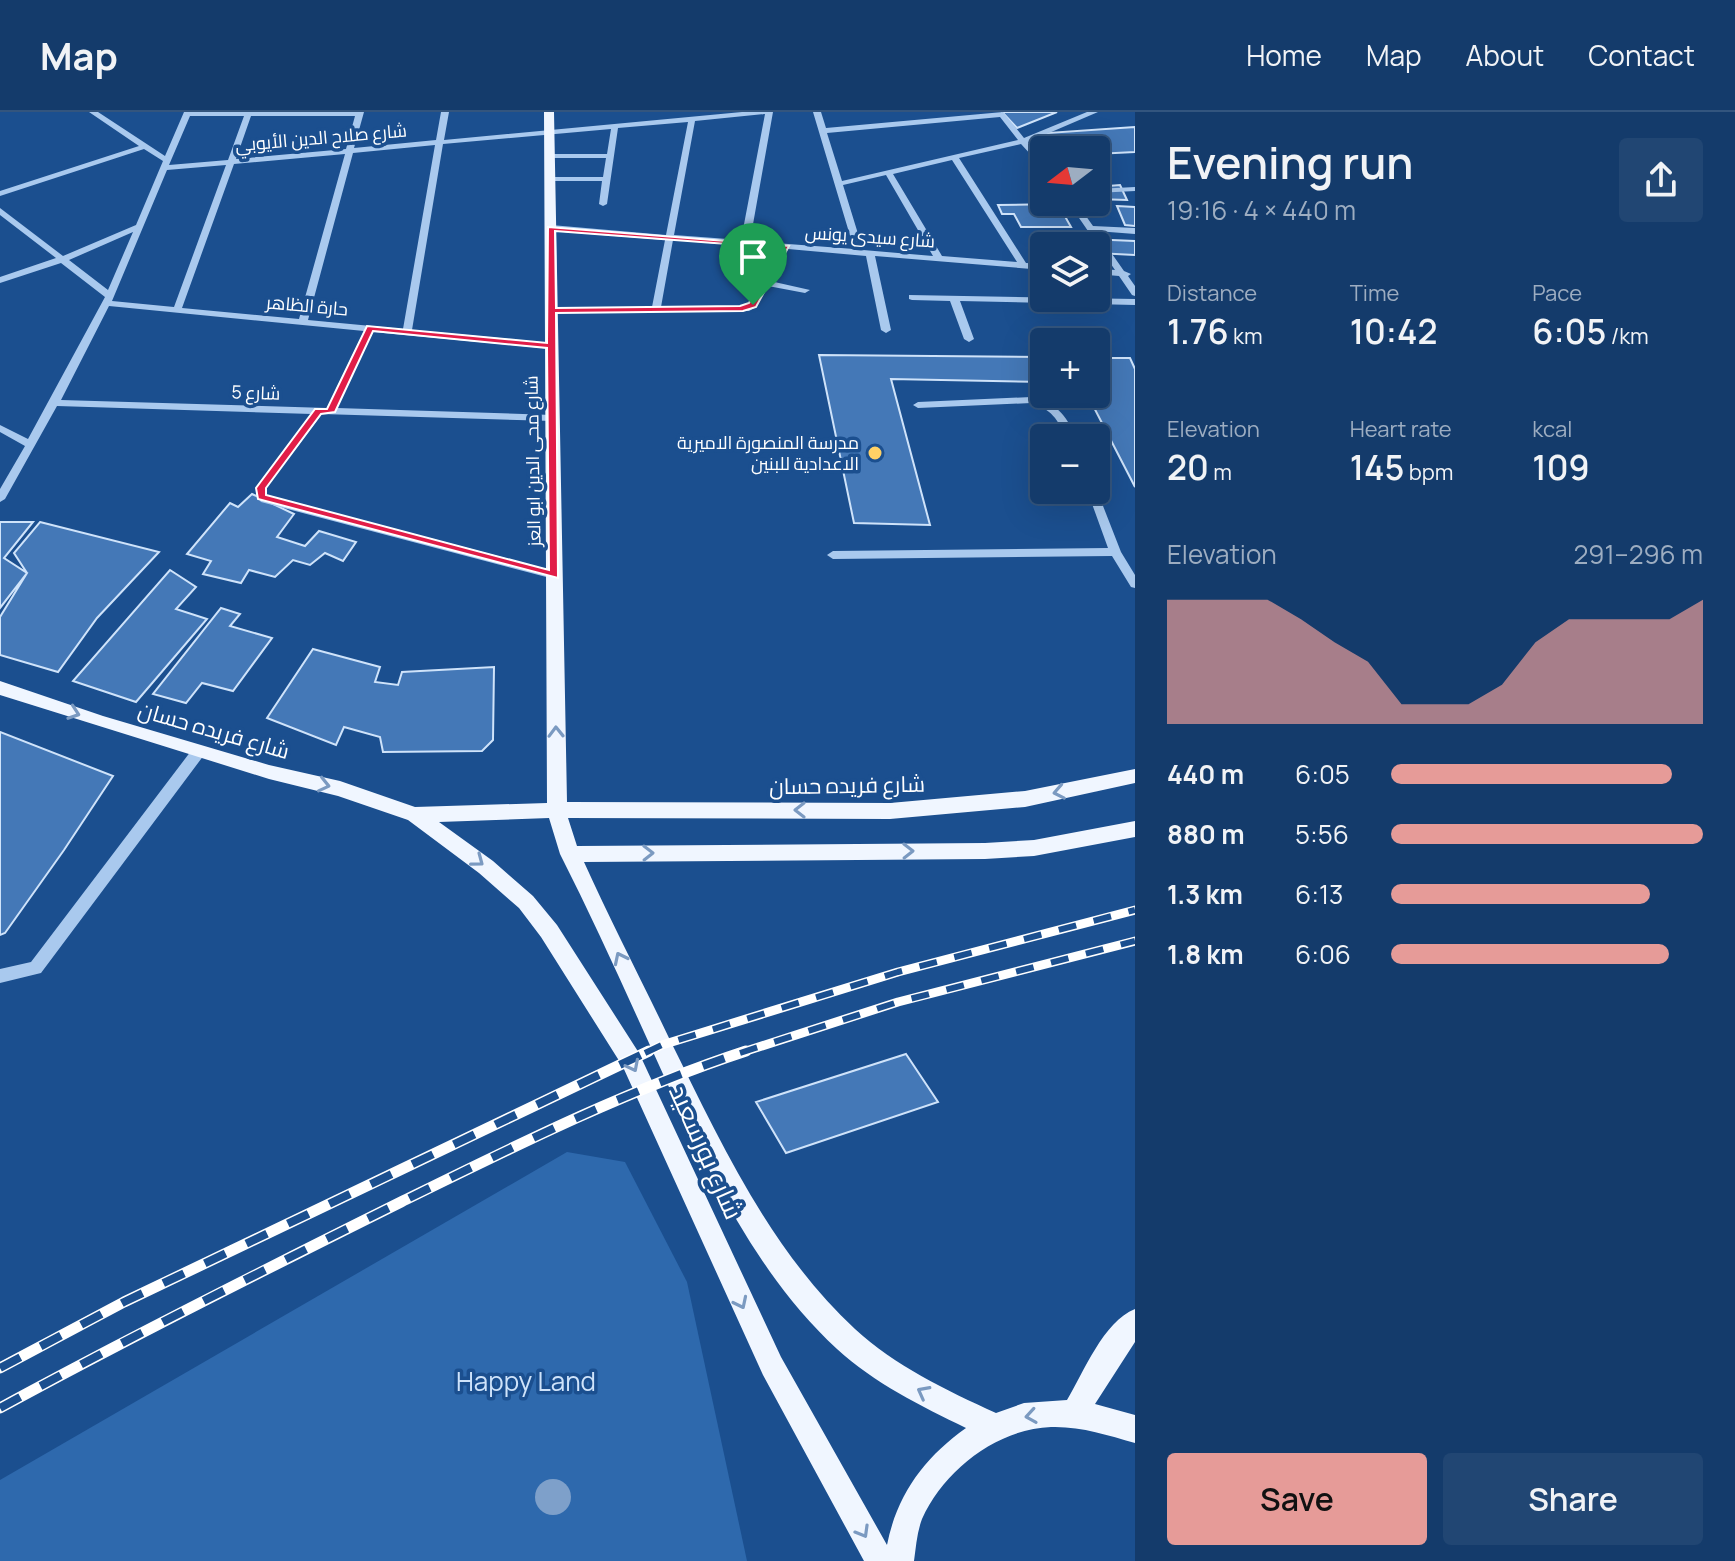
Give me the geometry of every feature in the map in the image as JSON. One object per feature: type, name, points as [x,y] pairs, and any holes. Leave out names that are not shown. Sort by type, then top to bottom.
[{"type":"main road","name":"شارع محى الدين ابو العز","points":[[549,112],[557,810]]},
{"type":"main road","name":"شارع فريده حسان","points":[[0,688],[199,751],[340,789],[415,815],[557,810],[890,811],[1025,799],[1135,776]]},
{"type":"main road","name":"شارع بورسعيد","points":[[557,810],[570,854],[702,1127],[751,1218],[792,1282],[859,1349],[916,1390],[993,1426]]},
{"type":"main road","name":"شارع بورسعيد","points":[[415,815],[486,867],[526,902],[549,931],[631,1060],[772,1366],[880,1561]]},
{"type":"main road","points":[[570,854],[985,851],[1079,841],[1135,829]]},
{"type":"main road","points":[[1074,1414],[1115,1345],[1135,1322]]},
{"type":"main road","points":[[899,1561],[910,1513],[944,1460],[993,1426],[1032,1414],[1074,1414],[1135,1429]]},
{"type":"street","points":[[93,112],[146,146],[167,164]]},
{"type":"street","points":[[407,332],[445,112]]},
{"type":"street","points":[[745,243],[767,112]]},
{"type":"street","name":"شارع صلاح الدين الأيوبي","points":[[167,164],[231,162],[767,112]]},
{"type":"street","points":[[817,112],[864,252],[886,330]]},
{"type":"street","points":[[839,184],[1023,141],[1094,112]]},
{"type":"street","points":[[0,499],[108,299],[188,113],[359,113],[303,322]]},
{"type":"street","points":[[177,310],[249,113]]},
{"type":"street","points":[[823,131],[1000,114],[1030,150]]},
{"type":"street","points":[[656,310],[692,119]]},
{"type":"street","points":[[603,204],[615,126]]},
{"type":"street","points":[[0,194],[146,146]]},
{"type":"street","points":[[549,156],[611,156]]},
{"type":"street","points":[[955,159],[1023,265]]},
{"type":"street","points":[[889,173],[939,258]]},
{"type":"street","points":[[550,179],[607,179]]},
{"type":"street","points":[[1110,190],[1135,189]]},
{"type":"street","points":[[0,211],[63,259],[108,299]]},
{"type":"street","points":[[1082,216],[1135,293]]},
{"type":"street","points":[[0,280],[63,259],[140,226]]},
{"type":"street","name":"شارع سيدى يونس","points":[[551,228],[1030,266]]},
{"type":"street","points":[[1091,228],[1135,231]]},
{"type":"street","points":[[552,310],[740,309],[753,305],[785,246]]},
{"type":"street","points":[[1110,272],[1135,274]]},
{"type":"street","points":[[765,283],[805,290]]},
{"type":"street","points":[[912,297],[1135,302]]},
{"type":"street","points":[[954,298],[969,339]]},
{"type":"street","name":"حارة الظاهر","points":[[108,299],[177,310],[552,346]]},
{"type":"street","points":[[370,328],[324,412],[261,488],[261,496],[265,500],[554,575]]},
{"type":"street","points":[[918,405],[1031,400],[1044,402],[1062,414],[1066,424]]},
{"type":"street","name":"شارع 5","points":[[54,403],[553,418]]},
{"type":"street","points":[[0,428],[31,445]]},
{"type":"street","points":[[1097,504],[1115,552],[1135,584]]},
{"type":"street","points":[[833,555],[1115,552]]},
{"type":"street","points":[[0,976],[36,968],[199,751]]},
{"type":"green space","name":"Happy Land","points":[[567,1152],[625,1162],[687,1282],[747,1561],[0,1561],[0,1480]]},
{"type":"building","points":[[1002,112],[1057,112],[1017,128]]},
{"type":"building","points":[[1135,127],[1135,152],[1110,153],[1110,136],[1050,136],[1047,133]]},
{"type":"building","points":[[1120,185],[1127,200],[1110,199],[1110,186]]},
{"type":"building","points":[[1030,204],[1030,216],[1065,216],[1071,227],[1021,227],[1014,214],[1002,214],[998,205]]},
{"type":"building","points":[[1117,206],[1135,207],[1135,226],[1125,225]]},
{"type":"building","points":[[1110,240],[1135,241],[1135,255],[1110,254]]},
{"type":"building","name":"مدرسة المنصورة الاميرية الاعدادية للبنين","points":[[819,355],[1030,357],[1030,382],[891,379],[930,525],[854,523]]},
{"type":"building","points":[[1110,358],[1130,358],[1135,369],[1135,487],[1110,439],[1110,424],[1102,424],[1094,408],[1110,408]]},
{"type":"building","points":[[252,494],[294,514],[277,537],[305,546],[319,531],[356,542],[343,561],[325,553],[310,565],[293,560],[275,577],[249,570],[241,583],[203,574],[211,561],[187,554],[230,503],[238,507]]},
{"type":"building","points":[[0,522],[33,522],[4,558],[27,573],[0,608]]},
{"type":"building","points":[[40,522],[159,552],[97,618],[58,672],[0,655],[0,617],[27,573],[14,553]]},
{"type":"building","points":[[170,570],[196,587],[176,609],[207,619],[136,702],[73,681]]},
{"type":"building","points":[[221,608],[240,614],[230,626],[272,638],[233,691],[202,683],[186,703],[153,694]]},
{"type":"building","points":[[313,649],[380,667],[375,682],[398,685],[402,672],[494,667],[493,740],[482,751],[383,752],[380,737],[344,727],[336,745],[267,718]]},
{"type":"building","points":[[0,732],[113,776],[64,850],[5,933],[0,935]]},
{"type":"building","points":[[906,1054],[938,1102],[786,1153],[756,1102]]},
{"type":"railway","points":[[645,1053],[662,1045],[898,972],[1135,910]]},
{"type":"railway","points":[[743,1052],[898,1002],[1135,941]]},
{"type":"railway","points":[[0,1368],[124,1302],[649,1051]]},
{"type":"railway","points":[[0,1408],[199,1303],[485,1161],[614,1101],[743,1052]]},
{"type":"place","name":"مدرسة المنصورة الاميرية الاعدادية للبنين","points":[[875,453]]},
{"type":"route","points":[[753,305],[740,309],[552,310],[552,346],[370,328],[330,412],[319,411],[261,488],[261,496],[265,500],[554,575],[552,346],[551,228],[785,246],[753,305]]}]
